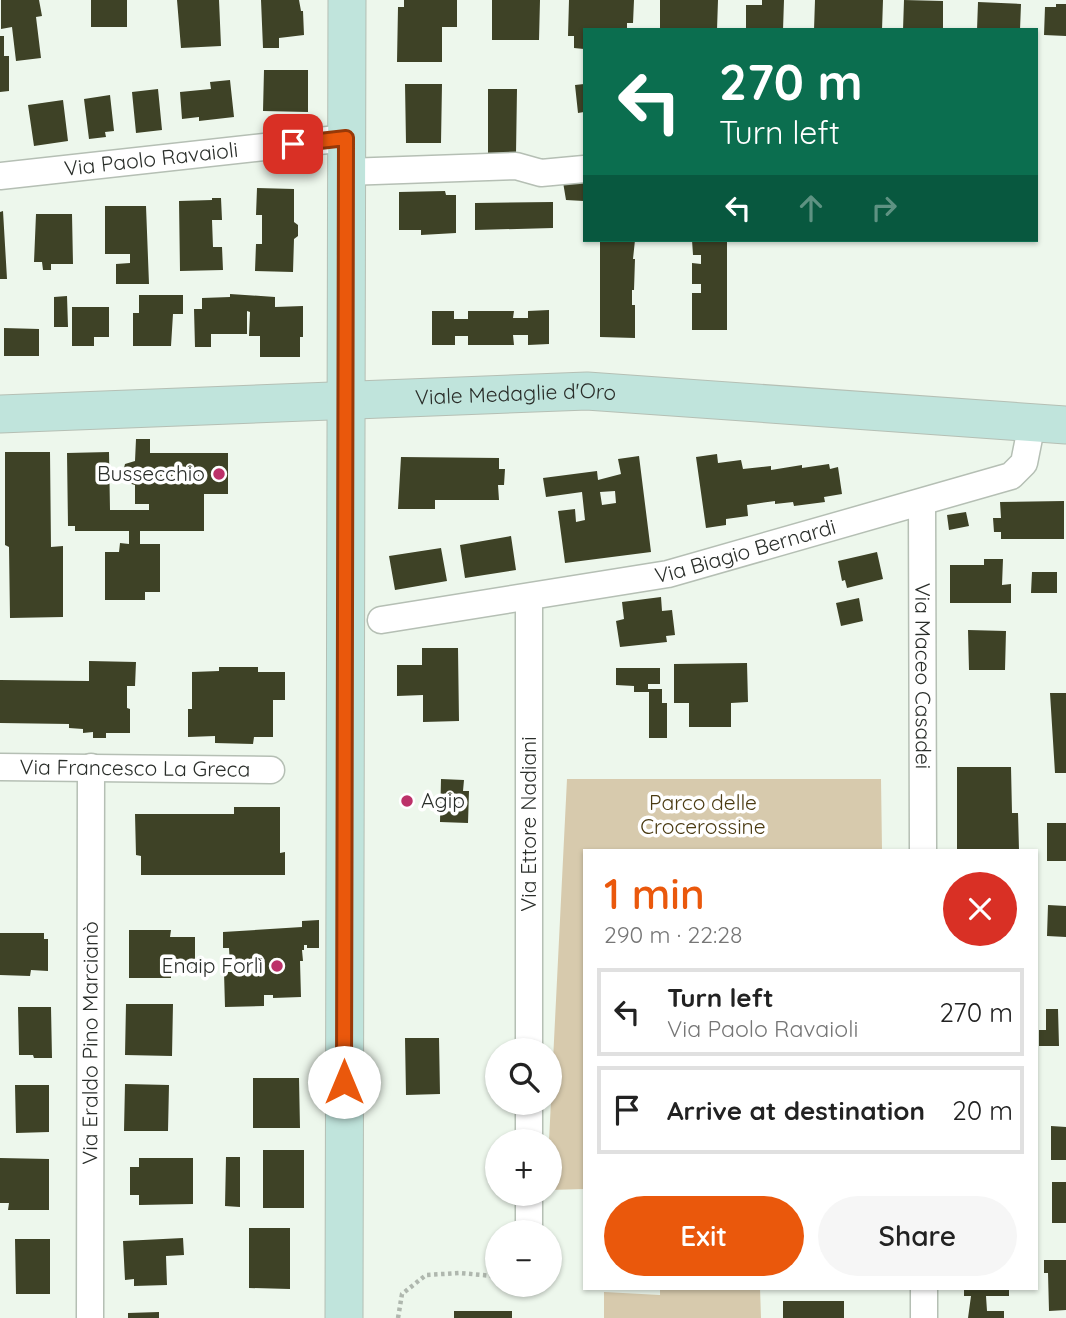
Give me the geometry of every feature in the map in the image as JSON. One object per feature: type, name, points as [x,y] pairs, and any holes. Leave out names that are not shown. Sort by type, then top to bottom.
[{"type":"main road","points":[[344,1318],[346,0]]},
{"type":"main road","name":"Viale Medaglie d'Oro","points":[[0,414],[346,398],[587,391],[1049,424]]},
{"type":"street","name":"Via Paolo Ravaioli","points":[[0,176],[346,155],[516,166],[541,173],[583,169]]},
{"type":"street","name":"Via Biagio Bernardi","points":[[381,620],[668,573],[922,503],[1011,476],[1018,471],[1049,424]]},
{"type":"street","name":"Via Maceo Casadei","points":[[922,503],[923,849]]},
{"type":"street","name":"Via Ettore Nadiani","points":[[529,597],[529,1038]]},
{"type":"street","name":"Via Francesco La Greca","points":[[0,767],[271,770]]},
{"type":"street","name":"Via Eraldo Pino Marcianò","points":[[90,1318],[91,767]]},
{"type":"street","points":[[924,1290],[924,1318]]},
{"type":"path","points":[[398,1318],[402,1294],[426,1275],[460,1273],[485,1275]]},
{"type":"green space","name":"Parco delle Crocerossine","points":[[567,779],[881,779],[882,849],[583,849],[583,1189],[562,1190],[562,1129],[550,1129],[550,1115],[562,1115],[562,1038],[554,1038]]},
{"type":"green space","points":[[660,1290],[760,1290],[761,1318],[604,1318],[604,1292],[660,1295]]},
{"type":"building","points":[[1,0],[39,0],[42,16],[36,17],[41,58],[16,61],[12,27],[1,29]]},
{"type":"building","points":[[91,0],[127,0],[127,27],[91,27]]},
{"type":"building","points":[[177,0],[219,0],[221,46],[181,48]]},
{"type":"building","points":[[261,0],[299,0],[303,11],[304,35],[279,38],[279,48],[263,48]]},
{"type":"building","points":[[404,0],[457,0],[457,27],[442,27],[442,62],[397,62],[398,7],[404,7]]},
{"type":"building","points":[[492,0],[540,0],[539,40],[492,40]]},
{"type":"building","points":[[569,0],[634,0],[633,23],[627,23],[627,28],[583,28],[583,49],[574,48],[574,36],[568,36]]},
{"type":"building","points":[[660,0],[718,0],[717,28],[660,28]]},
{"type":"building","points":[[762,0],[784,0],[783,28],[746,28],[746,5],[762,5]]},
{"type":"building","points":[[815,0],[883,0],[882,28],[814,28]]},
{"type":"building","points":[[904,0],[943,1],[943,28],[903,28]]},
{"type":"building","points":[[978,2],[1021,4],[1020,28],[977,28]]},
{"type":"building","points":[[1056,4],[1066,4],[1066,36],[1044,35],[1045,7],[1056,7]]},
{"type":"building","points":[[0,36],[4,36],[4,56],[9,56],[9,91],[0,92]]},
{"type":"building","points":[[264,70],[308,70],[308,112],[263,111]]},
{"type":"building","points":[[230,80],[234,117],[199,121],[199,117],[182,119],[180,92],[211,89],[210,82]]},
{"type":"building","points":[[405,84],[442,84],[441,143],[406,143]]},
{"type":"building","points":[[583,84],[583,112],[578,113],[575,85]]},
{"type":"building","points":[[158,89],[162,130],[136,133],[132,92]]},
{"type":"building","points":[[488,89],[517,89],[516,154],[488,154]]},
{"type":"building","points":[[110,95],[114,131],[105,132],[106,137],[89,139],[84,99]]},
{"type":"building","points":[[63,100],[68,141],[34,146],[28,105]]},
{"type":"building","points":[[583,178],[583,201],[566,200],[563,182]]},
{"type":"building","points":[[257,188],[294,189],[294,222],[298,225],[298,236],[294,239],[293,272],[255,271],[256,244],[262,244],[262,215],[256,215]]},
{"type":"building","points":[[445,191],[446,195],[456,195],[456,233],[421,235],[421,230],[399,230],[399,192]]},
{"type":"building","points":[[221,198],[222,220],[212,220],[213,247],[222,247],[223,270],[180,271],[179,201]]},
{"type":"building","points":[[553,202],[553,228],[475,230],[475,203]]},
{"type":"building","points":[[105,206],[146,206],[149,284],[116,284],[116,264],[130,263],[130,254],[105,254]]},
{"type":"building","points":[[3,211],[7,279],[0,279],[0,212]]},
{"type":"building","points":[[36,214],[72,214],[73,264],[51,264],[51,270],[43,270],[42,262],[34,262]]},
{"type":"building","points":[[600,242],[635,242],[632,305],[635,305],[635,338],[600,337]]},
{"type":"building","points":[[692,242],[727,242],[727,330],[692,330],[692,293],[701,293],[701,284],[692,284],[692,263],[701,264],[701,255],[693,255]]},
{"type":"building","points":[[230,294],[275,297],[275,307],[303,306],[300,357],[260,357],[260,336],[249,336],[250,312],[247,311],[247,334],[211,334],[211,347],[195,347],[194,309],[202,309],[202,298],[230,297]]},
{"type":"building","points":[[139,295],[183,295],[183,314],[173,314],[171,346],[133,346],[133,313],[139,313]]},
{"type":"building","points":[[67,296],[68,327],[54,327],[54,297]]},
{"type":"building","points":[[72,307],[109,307],[109,337],[94,337],[94,346],[72,346]]},
{"type":"building","points":[[549,310],[549,344],[528,345],[528,335],[513,335],[514,345],[468,345],[468,336],[455,336],[455,345],[432,345],[432,311],[454,311],[454,319],[468,319],[468,311],[514,311],[513,318],[528,318],[528,311]]},
{"type":"building","points":[[4,328],[39,329],[39,356],[4,356]]},
{"type":"building","points":[[136,439],[150,439],[150,453],[228,453],[228,494],[204,494],[204,531],[140,531],[140,544],[160,544],[160,592],[145,592],[145,600],[105,600],[105,552],[119,552],[120,543],[129,544],[129,531],[75,531],[75,526],[68,526],[67,453],[109,452],[110,510],[149,510],[149,504],[135,504],[135,485],[125,482],[122,476],[125,464],[135,461]]},
{"type":"building","points":[[5,452],[50,452],[51,547],[63,546],[63,617],[10,618],[9,547],[5,545]]},
{"type":"building","points":[[717,454],[718,463],[741,460],[743,469],[771,466],[771,470],[829,464],[830,469],[838,467],[842,494],[824,497],[825,502],[794,506],[793,502],[775,504],[775,501],[747,505],[748,516],[726,519],[726,525],[706,528],[696,457]]},
{"type":"building","points":[[639,456],[651,552],[565,563],[558,511],[575,509],[576,522],[585,520],[582,492],[546,497],[543,478],[597,471],[598,480],[621,474],[618,459]],"holes":[[[615,491],[616,503],[602,505],[600,492]]]},
{"type":"building","points":[[401,457],[499,458],[499,469],[505,469],[504,485],[498,485],[499,500],[435,500],[435,509],[398,509]]},
{"type":"building","points":[[1064,501],[1064,539],[1001,539],[1001,532],[994,532],[993,518],[1001,518],[1000,502]]},
{"type":"building","points":[[966,512],[969,526],[949,530],[947,515]]},
{"type":"building","points":[[511,536],[516,570],[465,578],[460,545]]},
{"type":"building","points":[[441,548],[447,581],[395,590],[389,556]]},
{"type":"building","points":[[877,552],[883,579],[847,588],[845,580],[842,581],[838,561]]},
{"type":"building","points":[[984,559],[1003,559],[1002,585],[1011,584],[1011,603],[950,603],[950,565],[984,565]]},
{"type":"building","points":[[1032,572],[1057,572],[1057,593],[1031,593]]},
{"type":"building","points":[[661,597],[662,611],[672,610],[675,635],[666,636],[667,642],[620,647],[616,621],[624,619],[622,602]]},
{"type":"building","points":[[859,598],[863,621],[841,626],[836,603]]},
{"type":"building","points":[[968,630],[1006,631],[1005,670],[969,670]]},
{"type":"building","points":[[422,648],[458,648],[459,721],[423,722],[423,695],[397,696],[397,665],[422,665]]},
{"type":"building","points":[[89,661],[136,662],[135,686],[127,686],[130,733],[106,733],[106,738],[93,738],[93,732],[83,733],[83,729],[69,728],[69,724],[0,723],[0,680],[89,681]]},
{"type":"building","points":[[747,663],[748,702],[731,703],[731,727],[689,727],[689,703],[674,703],[674,664]]},
{"type":"building","points":[[219,667],[258,667],[258,672],[285,672],[285,700],[273,700],[273,737],[254,737],[253,744],[215,743],[215,736],[188,737],[188,709],[192,709],[192,672],[219,671]]},
{"type":"building","points":[[616,668],[660,668],[660,684],[648,684],[648,689],[662,689],[662,703],[667,703],[667,738],[649,738],[649,692],[634,692],[634,686],[616,685]]},
{"type":"building","points":[[1050,693],[1066,693],[1066,773],[1055,773]]},
{"type":"building","points":[[957,767],[1011,767],[1012,813],[1018,813],[1019,849],[957,849]]},
{"type":"building","points":[[441,779],[464,780],[463,791],[469,791],[468,823],[440,822]]},
{"type":"building","points":[[234,807],[280,807],[280,853],[285,852],[285,875],[141,875],[141,856],[136,855],[135,814],[234,814]]},
{"type":"building","points":[[1047,823],[1066,823],[1066,861],[1047,861]]},
{"type":"building","points":[[1048,905],[1066,906],[1066,937],[1047,936]]},
{"type":"building","points":[[319,920],[319,948],[307,948],[307,945],[304,945],[302,950],[301,997],[273,998],[273,995],[264,995],[264,1006],[225,1007],[224,972],[240,972],[240,965],[230,965],[229,948],[223,948],[223,932],[302,927],[302,921]]},
{"type":"building","points":[[129,930],[171,930],[170,937],[195,937],[195,971],[171,971],[171,978],[129,978]]},
{"type":"building","points":[[0,933],[44,933],[44,939],[48,939],[48,971],[31,970],[30,976],[0,975]]},
{"type":"building","points":[[126,1004],[173,1004],[172,1056],[125,1055]]},
{"type":"building","points":[[18,1007],[51,1007],[52,1058],[19,1055]]},
{"type":"building","points":[[1046,1009],[1058,1009],[1059,1046],[1039,1046],[1039,1030],[1046,1030]]},
{"type":"building","points":[[405,1038],[439,1038],[440,1094],[406,1095]]},
{"type":"building","points":[[253,1078],[299,1078],[300,1128],[253,1128]]},
{"type":"building","points":[[125,1084],[169,1085],[168,1131],[124,1131]]},
{"type":"building","points":[[15,1085],[49,1085],[49,1132],[16,1133]]},
{"type":"building","points":[[1051,1126],[1066,1127],[1066,1160],[1051,1160]]},
{"type":"building","points":[[263,1150],[304,1150],[304,1208],[263,1208]]},
{"type":"building","points":[[226,1157],[240,1157],[240,1207],[225,1206]]},
{"type":"building","points":[[0,1158],[49,1159],[49,1210],[8,1210],[9,1203],[0,1203]]},
{"type":"building","points":[[139,1158],[193,1158],[193,1204],[139,1205],[139,1195],[130,1195],[130,1167],[139,1167]]},
{"type":"building","points":[[1052,1182],[1066,1182],[1066,1223],[1052,1223]]},
{"type":"building","points":[[249,1228],[290,1228],[290,1289],[249,1288]]},
{"type":"building","points":[[183,1238],[184,1255],[166,1256],[167,1285],[134,1286],[134,1279],[125,1280],[123,1241]]},
{"type":"building","points":[[15,1239],[50,1239],[50,1294],[16,1294]]},
{"type":"building","points":[[1044,1260],[1066,1260],[1066,1310],[1049,1311],[1048,1273],[1044,1273]]},
{"type":"building","points":[[964,1290],[1009,1290],[1009,1296],[986,1296],[987,1311],[1004,1311],[1004,1318],[968,1318],[971,1296],[964,1296]]},
{"type":"building","points":[[783,1301],[844,1301],[844,1318],[783,1318]]},
{"type":"building","points":[[454,1311],[512,1311],[512,1318],[454,1318]]},
{"type":"building","points":[[159,1312],[159,1318],[128,1318],[128,1313]]},
{"type":"place","name":"Bussecchio","points":[[219,474]]},
{"type":"place","name":"Agip","points":[[407,801]]},
{"type":"place","name":"Enaip Forlì","points":[[277,966]]},
{"type":"route","points":[[293,144],[346,138],[344,1082]]}]
